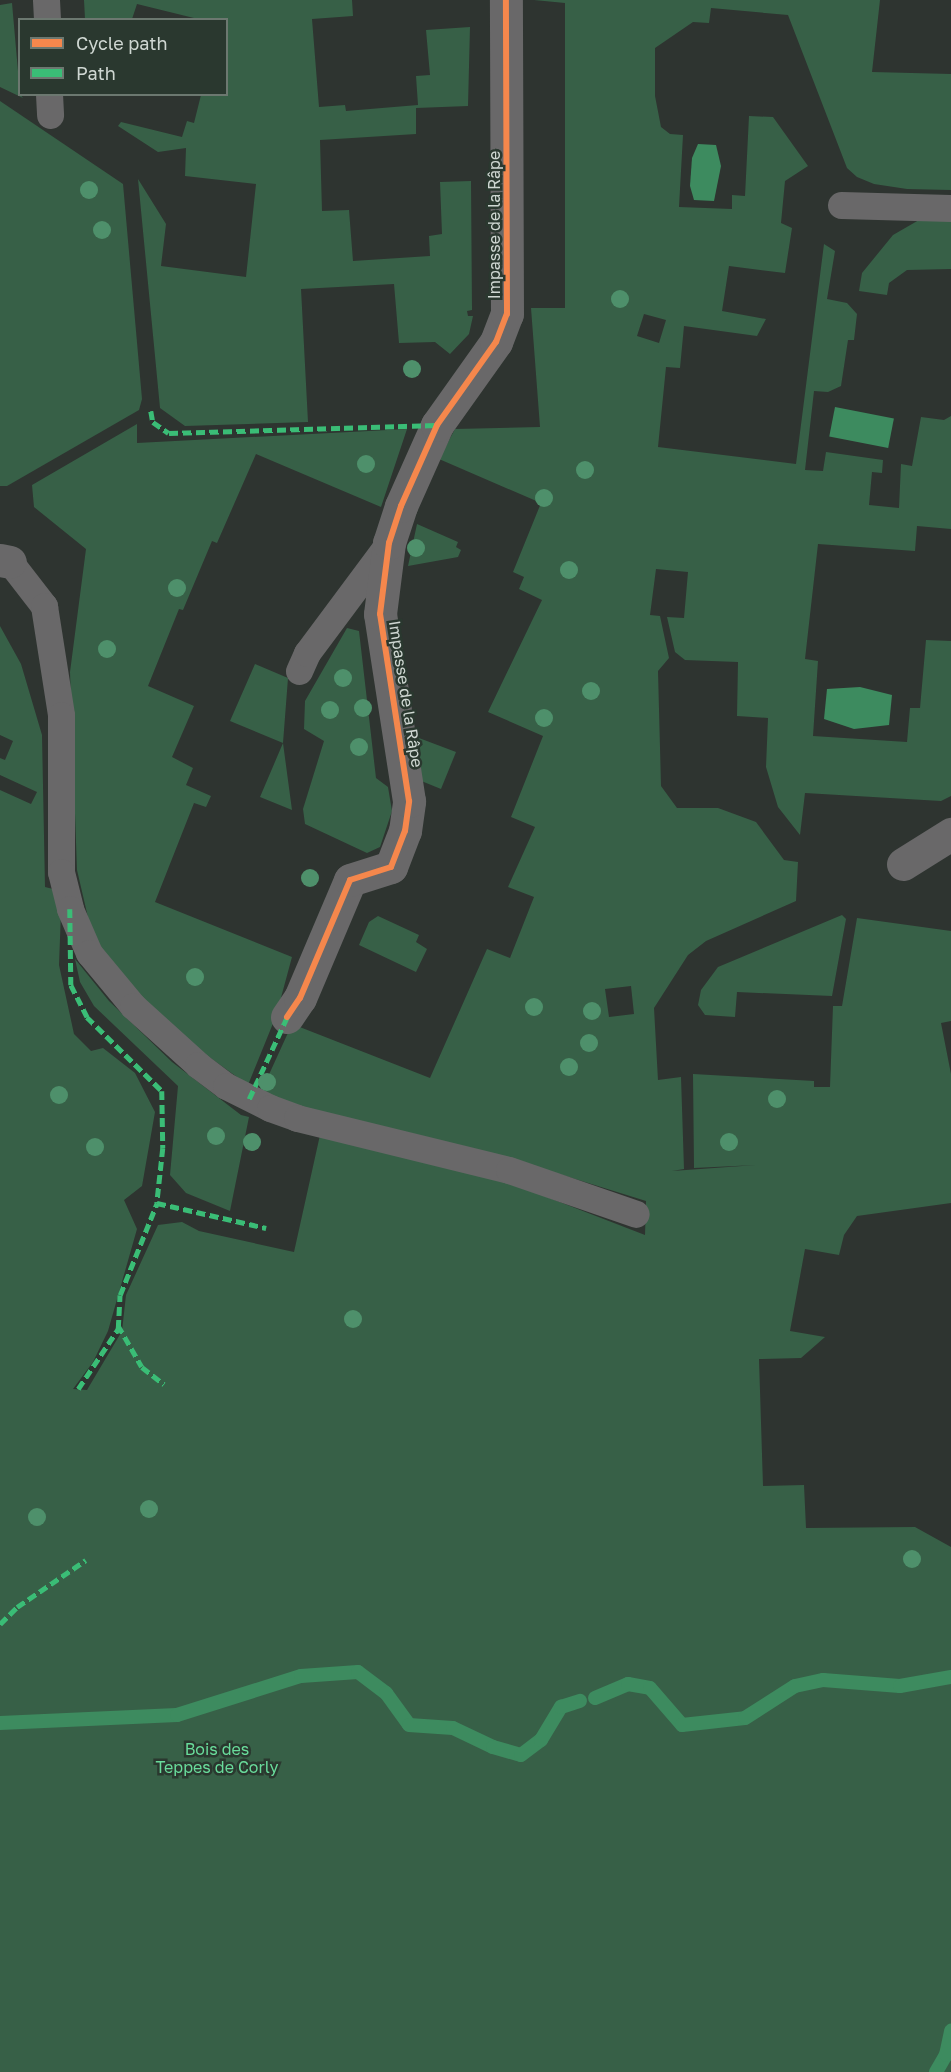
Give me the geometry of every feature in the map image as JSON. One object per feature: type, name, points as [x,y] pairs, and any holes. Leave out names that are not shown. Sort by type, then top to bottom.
[{"type":"street","name":"Impasse de la Râpe","points":[[287,1017],[300,998],[350,880],[391,867],[405,831],[409,801],[380,614],[389,543],[401,506],[437,425],[496,342],[507,314],[506,0]]},
{"type":"street","points":[[903,864],[951,834]]},
{"type":"lane","points":[[46,0],[47,18]]},
{"type":"lane","points":[[841,205],[951,208]]},
{"type":"lane","points":[[299,671],[307,654],[389,543]]},
{"type":"lane","points":[[5,561],[44,606],[61,715],[61,872],[70,909],[89,953],[160,1035],[226,1086],[283,1113],[509,1170],[636,1214]]},
{"type":"green space","points":[[84,0],[352,0],[353,16],[312,19],[319,107],[345,105],[346,111],[418,105],[416,76],[430,75],[426,30],[470,27],[468,106],[416,108],[416,134],[320,140],[322,211],[349,210],[353,261],[430,256],[429,236],[442,234],[440,182],[471,181],[472,310],[467,311],[468,316],[473,316],[469,334],[450,354],[435,342],[399,343],[394,284],[301,289],[308,422],[185,426],[160,408],[138,179],[166,224],[161,266],[246,277],[256,184],[185,176],[186,148],[158,152],[118,126],[121,122],[182,137],[187,121],[194,123],[201,96],[228,96],[228,18],[194,18],[137,4],[132,18],[85,18]]},
{"type":"green space","name":"Bois des Teppes de Corly","points":[[534,0],[880,0],[872,72],[951,74],[951,190],[907,189],[874,184],[857,177],[847,168],[788,15],[711,8],[709,23],[693,22],[655,48],[655,96],[661,127],[670,134],[683,135],[679,207],[732,209],[732,195],[745,196],[749,116],[773,117],[808,166],[785,181],[781,223],[792,228],[785,273],[729,266],[722,311],[766,319],[757,336],[684,326],[680,368],[666,367],[658,447],[796,464],[824,244],[835,251],[827,299],[847,303],[857,314],[854,340],[848,340],[841,386],[828,392],[814,391],[805,470],[823,471],[826,452],[883,460],[882,473],[872,472],[869,505],[899,508],[901,464],[912,466],[921,417],[944,420],[951,416],[951,529],[917,526],[915,551],[818,544],[805,659],[818,661],[813,736],[907,742],[910,708],[920,708],[926,640],[951,641],[951,796],[941,801],[805,793],[800,835],[778,807],[766,767],[768,718],[737,716],[738,662],[685,660],[675,652],[667,617],[684,618],[688,572],[656,569],[650,615],[660,616],[669,658],[658,671],[661,786],[677,808],[718,808],[756,822],[784,860],[798,862],[796,901],[706,941],[688,955],[654,1008],[658,1080],[681,1077],[684,1169],[672,1171],[756,1165],[694,1168],[693,1074],[814,1081],[814,1087],[830,1087],[833,1006],[842,1006],[857,918],[951,931],[951,1021],[941,1023],[951,1074],[951,1203],[857,1216],[844,1235],[839,1255],[805,1249],[790,1331],[825,1337],[801,1358],[759,1359],[763,1486],[804,1485],[806,1528],[915,1527],[951,1547],[951,2072],[0,2072],[0,790],[31,804],[37,792],[0,775],[0,758],[5,760],[13,741],[0,735],[0,626],[21,664],[42,735],[45,887],[57,890],[61,912],[59,965],[74,1034],[91,1051],[103,1048],[135,1073],[155,1112],[142,1186],[124,1200],[137,1229],[108,1331],[93,1362],[73,1389],[87,1390],[122,1331],[126,1295],[158,1225],[182,1222],[199,1231],[294,1252],[320,1135],[477,1170],[645,1235],[646,1201],[527,1164],[294,1106],[261,1092],[292,1024],[430,1078],[487,949],[510,958],[534,897],[508,887],[535,827],[511,817],[543,736],[488,712],[542,600],[519,589],[524,577],[513,572],[541,503],[439,459],[455,429],[540,427],[531,308],[565,308],[565,3]],"holes":[[[644,314],[666,320],[659,343],[637,336]],[[631,986],[634,1014],[609,1017],[605,989]]]},
{"type":"green space","points":[[12,3],[18,96],[0,87],[0,5]]},
{"type":"green space","points":[[0,101],[123,184],[142,399],[139,410],[7,486],[0,486]]},
{"type":"green space","points":[[951,219],[951,269],[907,270],[889,283],[887,295],[859,291],[862,273],[893,235],[919,220]]},
{"type":"green space","points":[[137,424],[137,443],[407,429],[381,507],[256,454],[217,543],[212,541],[183,610],[179,609],[148,686],[194,706],[172,757],[193,768],[186,785],[211,796],[206,807],[194,803],[155,902],[292,957],[276,1016],[248,1085],[158,1020],[105,955],[90,926],[77,870],[70,672],[86,549],[34,507],[32,485]]},
{"type":"green space","points":[[417,524],[458,542],[456,547],[461,550],[458,557],[408,566]]},
{"type":"green space","points":[[347,628],[359,631],[376,778],[388,787],[392,811],[380,847],[367,853],[305,824],[303,809],[324,741],[304,729],[305,701]]},
{"type":"green space","points":[[255,664],[288,678],[283,743],[230,721]]},
{"type":"green space","points":[[411,735],[456,752],[441,789],[414,778]]},
{"type":"green space","points":[[283,743],[292,810],[260,797]]},
{"type":"green space","points":[[842,915],[846,919],[832,996],[737,992],[735,1017],[705,1015],[698,1005],[701,990],[718,967]]},
{"type":"green space","points":[[378,916],[419,935],[416,942],[427,949],[416,972],[359,945],[369,922]]},
{"type":"green space","points":[[75,959],[109,1001],[172,1062],[241,1115],[249,1117],[230,1211],[186,1193],[170,1175],[178,1086],[94,1006],[80,982]]},
{"type":"shaded area","points":[[698,144],[716,145],[721,166],[714,201],[694,200],[690,186],[692,158]]},
{"type":"shaded area","points":[[835,407],[894,418],[888,448],[829,436]]},
{"type":"shaded area","points":[[860,687],[892,695],[889,725],[854,729],[824,719],[827,689]]},
{"type":"waterway","points":[[0,1723],[177,1715],[301,1676],[358,1672],[386,1693],[409,1725],[453,1728],[493,1747],[521,1755],[541,1740],[561,1707],[580,1701]]},
{"type":"waterway","points":[[595,1698],[628,1684],[650,1688],[682,1725],[745,1718],[795,1686],[823,1680],[900,1686],[951,1677]]},
{"type":"waterway","points":[[936,2072],[946,2055],[951,2031]]},
{"type":"marked path","points":[[151,411],[153,422],[169,433],[437,425]]},
{"type":"marked path","points":[[70,909],[71,985],[87,1017],[162,1091],[163,1148],[157,1203],[266,1228]]},
{"type":"marked path","points":[[249,1099],[287,1017]]},
{"type":"marked path","points":[[78,1389],[118,1329],[120,1295],[157,1203]]},
{"type":"marked path","points":[[118,1325],[142,1367],[164,1384]]},
{"type":"marked path","points":[[0,1624],[17,1607],[86,1560]]},
{"type":"cycle path","points":[[287,1017],[300,998],[350,880],[391,867],[405,831],[409,801],[380,614],[389,543],[401,506],[437,425],[496,342],[507,314],[506,0]]}]
